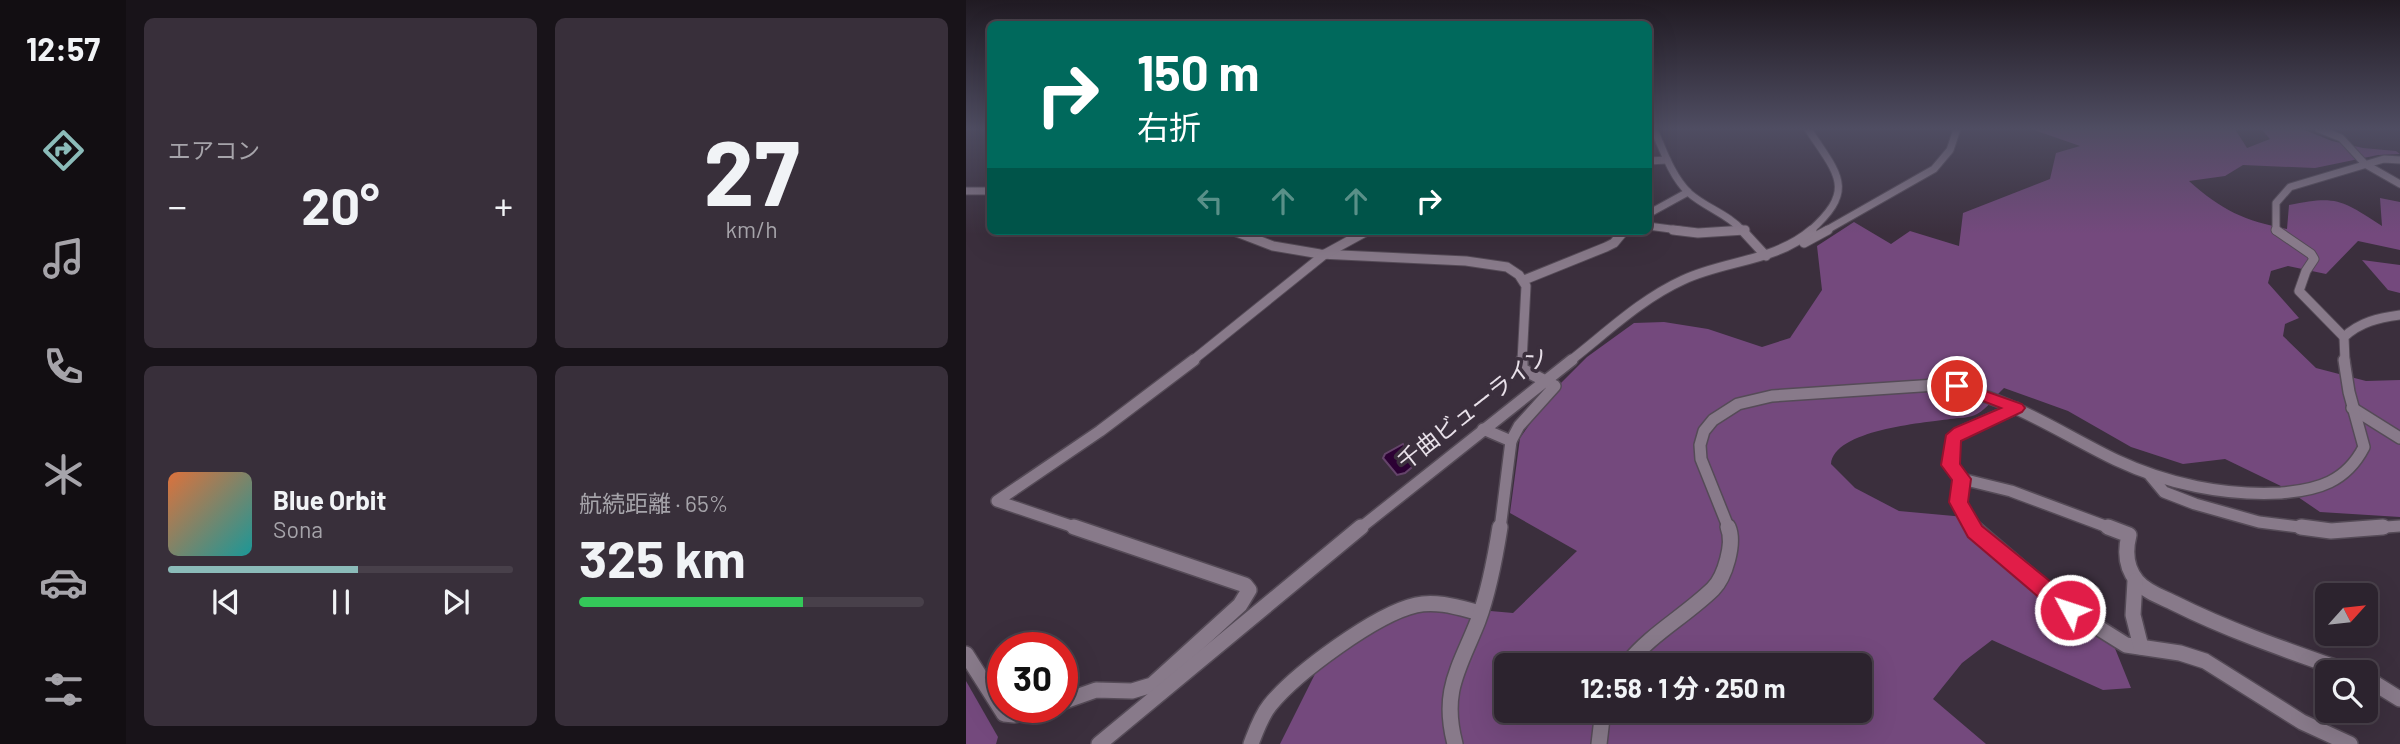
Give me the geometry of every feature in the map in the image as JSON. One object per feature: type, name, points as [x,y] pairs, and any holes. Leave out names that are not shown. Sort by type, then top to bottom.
[{"type":"street","points":[[1669,164],[1688,192],[1745,230],[1768,259],[1934,169],[1938,164]]},
{"type":"street","name":"千曲ビューライン","points":[[1099,744],[1544,380],[1668,287],[1702,274],[1768,259],[1808,233],[1827,216],[1838,201],[1840,193],[1836,174],[1829,164]]},
{"type":"street","points":[[2344,337],[2299,291],[2306,271],[2314,259],[2311,251],[2303,245],[2276,231],[2276,202],[2290,187],[2340,174],[2365,164],[2400,184]]},
{"type":"street","points":[[966,191],[987,191]]},
{"type":"street","points":[[1652,212],[1688,192]]},
{"type":"street","points":[[1652,227],[1698,233],[1745,230]]},
{"type":"street","points":[[1245,235],[1275,246],[1326,253],[1491,263],[1513,271],[1524,280],[1526,286],[1522,369],[1555,386],[1519,426],[1511,442],[1496,552],[1480,613],[1451,681],[1448,724],[1455,744]]},
{"type":"street","points":[[1078,696],[1096,690],[1132,691],[1152,685],[1240,605],[1249,590],[1245,585],[997,500],[1123,416],[1278,295],[1326,253],[1344,239],[1356,235]]},
{"type":"street","points":[[1524,280],[1606,247],[1621,235]]},
{"type":"street","points":[[1636,653],[1643,644],[1715,587],[1728,556],[1731,534],[1705,472],[1700,445],[1704,431],[1725,411],[1738,404],[1772,396],[1936,385],[1973,390],[2016,408],[2118,461],[2149,474],[2205,488],[2270,494],[2323,486],[2350,472],[2364,447],[2352,408],[2343,362],[2344,337],[2355,326],[2373,319],[2400,315]]},
{"type":"street","points":[[2016,408],[1961,432],[1952,439],[1950,465],[1962,479],[2011,491],[2129,535],[2127,559],[2135,581],[2133,615],[2141,647]]},
{"type":"street","points":[[2352,408],[2400,438]]},
{"type":"street","points":[[1483,429],[1511,442]]},
{"type":"street","points":[[2149,474],[2164,492],[2195,504],[2259,522],[2331,531],[2400,526]]},
{"type":"street","points":[[1962,479],[1959,502],[1975,531],[2070,610],[2126,645],[2180,653],[2205,661],[2302,722],[2350,744]]},
{"type":"street","points":[[2135,581],[2222,627],[2315,660]]},
{"type":"street","points":[[1251,744],[1269,706],[1295,680],[1382,619],[1413,605],[1427,604],[1480,613]]},
{"type":"street","points":[[966,654],[987,687]]},
{"type":"street","points":[[2378,685],[2400,699]]},
{"type":"street","points":[[1599,744],[1601,723]]},
{"type":"shaded area","points":[[2054,164],[2336,164],[2315,168],[2243,165],[2225,176],[2189,181],[2212,200],[2234,213],[2287,229],[2289,205],[2318,200],[2338,202],[2348,205],[2382,226],[2380,198],[2400,202],[2400,250],[2358,241],[2326,274],[2288,266],[2271,271],[2268,283],[2299,318],[2285,324],[2283,336],[2316,368],[2366,381],[2400,380],[2400,517],[2320,512],[2285,488],[2225,459],[2183,464],[2131,447],[2068,411],[2004,388],[1984,409],[1974,415],[1881,430],[1847,443],[1836,452],[1831,464],[1855,488],[1899,511],[1976,518],[2110,636],[2131,688],[2103,690],[1992,640],[1962,663],[1933,699],[1986,744],[1280,744],[1330,644],[1423,605],[1513,613],[1577,551],[1510,513],[1520,438],[1553,391],[1587,357],[1634,323],[1664,322],[1708,329],[1762,347],[1790,338],[1822,290],[1817,246],[1854,222],[1891,244],[1910,231],[1959,246],[1963,213],[2050,179]]},
{"type":"shaded area","points":[[2362,260],[2400,265],[2400,293],[2388,290]]},
{"type":"shaded area","points":[[1403,444],[1417,463],[1405,473],[1397,475],[1383,458],[1385,454]]},
{"type":"shaded area","points":[[966,681],[987,718],[987,723],[990,723],[998,737],[996,744],[966,744]]},
{"type":"route","points":[[1957,386],[2016,408],[1961,432],[1952,439],[1950,465],[1962,479],[1959,502],[1975,531],[2070,610]]}]
